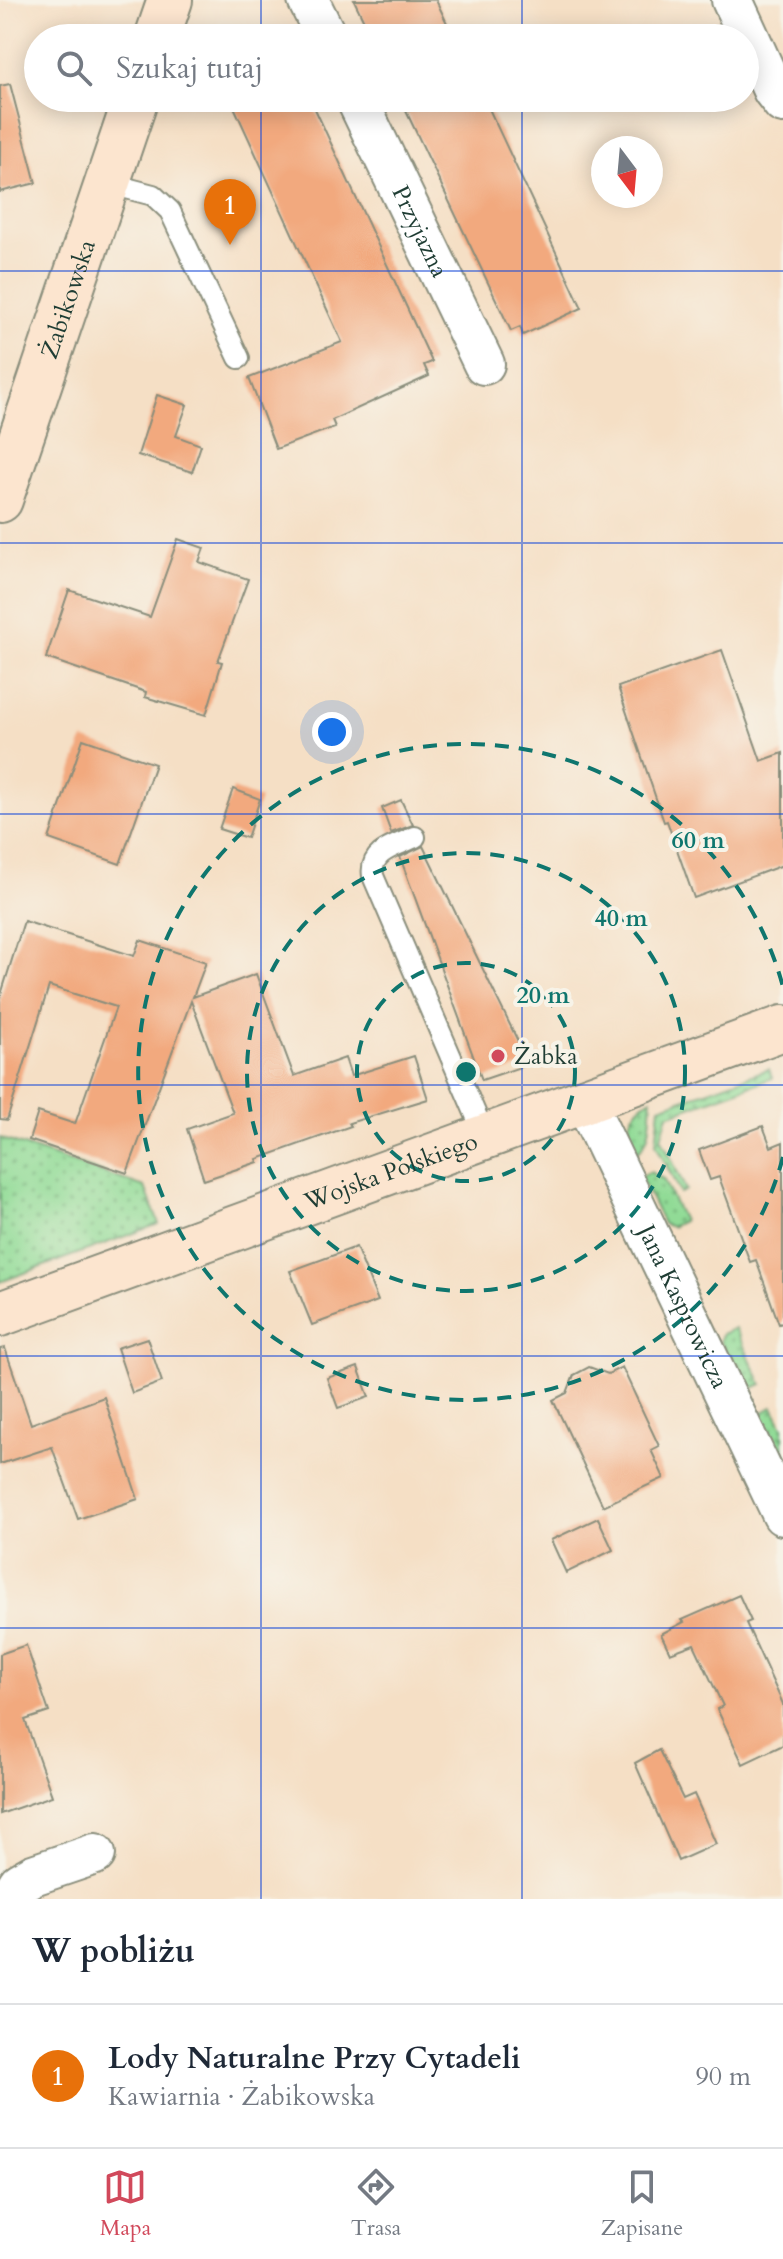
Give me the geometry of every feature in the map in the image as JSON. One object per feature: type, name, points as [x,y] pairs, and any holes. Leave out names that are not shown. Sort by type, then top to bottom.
[{"type":"street","points":[[162,24],[170,0]]},
{"type":"street","points":[[308,0],[320,24]]},
{"type":"street","points":[[732,0],[743,24]]},
{"type":"street","points":[[759,59],[773,90],[783,103]]},
{"type":"street","name":"Żabikowska","points":[[0,500],[131,112]]},
{"type":"street","name":"Przyjazna","points":[[363,112],[484,364]]},
{"type":"street","name":"Wojska Polskiego","points":[[0,1314],[783,1028]]},
{"type":"street","name":"Jana Kasprowicza","points":[[584,1099],[783,1515]]},
{"type":"street","points":[[9,1899],[19,1883],[33,1875],[95,1854]]},
{"type":"lane","points":[[107,183],[153,195],[170,211],[239,358]]},
{"type":"lane","points":[[415,837],[379,854],[372,867],[373,876],[485,1136]]},
{"type":"green space","points":[[769,1069],[772,1078],[668,1115],[661,1137],[686,1190],[680,1193],[656,1144],[660,1107]]},
{"type":"green space","points":[[652,1098],[647,1139],[631,1156],[627,1139],[630,1122],[638,1108]]},
{"type":"green space","points":[[0,1138],[145,1187],[159,1224],[0,1282]]},
{"type":"green space","points":[[650,1172],[663,1179],[683,1221],[671,1227],[663,1224],[640,1176]]},
{"type":"green space","points":[[735,1328],[762,1384],[749,1390],[742,1387],[720,1341],[722,1334]]},
{"type":"green space","points":[[773,1407],[783,1427],[783,1463],[778,1463],[757,1420],[761,1413]]},
{"type":"building","points":[[354,0],[436,0],[447,24],[365,24]]},
{"type":"building","points":[[10,84],[36,183],[0,192],[0,86]]},
{"type":"building","points":[[236,112],[316,112],[432,362],[424,365],[429,376],[332,420],[335,427],[276,449],[249,378],[342,342]]},
{"type":"building","points":[[406,112],[491,112],[582,308],[523,335],[520,327],[511,331]]},
{"type":"building","points":[[157,395],[187,405],[176,436],[201,445],[192,472],[138,455]]},
{"type":"building","points":[[178,539],[204,548],[199,562],[248,579],[218,661],[222,662],[206,715],[145,697],[146,692],[46,658],[69,590],[150,617]]},
{"type":"building","points":[[722,650],[761,761],[783,753],[783,865],[694,898],[667,821],[664,822],[618,687]]},
{"type":"building","points":[[83,739],[155,764],[120,864],[49,839]]},
{"type":"building","points":[[233,789],[260,799],[247,838],[219,829]]},
{"type":"building","points":[[401,800],[413,825],[391,833],[382,808]]},
{"type":"building","points":[[423,846],[529,1064],[482,1080],[400,857]]},
{"type":"building","points":[[24,921],[134,956],[140,940],[206,962],[193,997],[256,974],[294,1076],[345,1058],[351,1076],[414,1056],[428,1099],[349,1123],[351,1126],[204,1180],[187,1129],[233,1113],[191,1001],[127,1173],[29,1140],[38,1112],[75,1124],[116,1007],[49,986],[7,1120],[0,1119],[0,998]]},
{"type":"building","points":[[763,1126],[771,1147],[783,1142],[783,1323],[779,1324],[756,1260],[750,1262],[719,1177],[710,1180],[699,1150]]},
{"type":"building","points":[[356,1247],[378,1301],[312,1325],[290,1271]]},
{"type":"building","points":[[147,1338],[162,1382],[132,1393],[117,1348]]},
{"type":"building","points":[[5,1348],[31,1424],[104,1397],[138,1499],[78,1519],[52,1447],[0,1464],[0,1349]]},
{"type":"building","points":[[358,1367],[369,1397],[338,1408],[327,1378]]},
{"type":"building","points":[[589,1367],[608,1374],[622,1367],[659,1446],[651,1450],[664,1478],[603,1506],[553,1400],[567,1393],[574,1375]]},
{"type":"building","points":[[598,1518],[613,1550],[566,1573],[551,1540]]},
{"type":"building","points":[[739,1595],[751,1621],[746,1623],[783,1704],[783,1745],[743,1764],[717,1709],[723,1706],[694,1644],[670,1653],[661,1634],[684,1622],[682,1620]]},
{"type":"building","points":[[26,1645],[49,1712],[25,1720],[52,1796],[0,1814],[0,1654]]},
{"type":"building","points":[[659,1750],[683,1799],[694,1794],[716,1844],[678,1861],[635,1763]]},
{"type":"place","name":"Lody Naturalne Przy Cytadeli","points":[[230,245]]},
{"type":"place","name":"Żabka","points":[[498,1056]]}]
